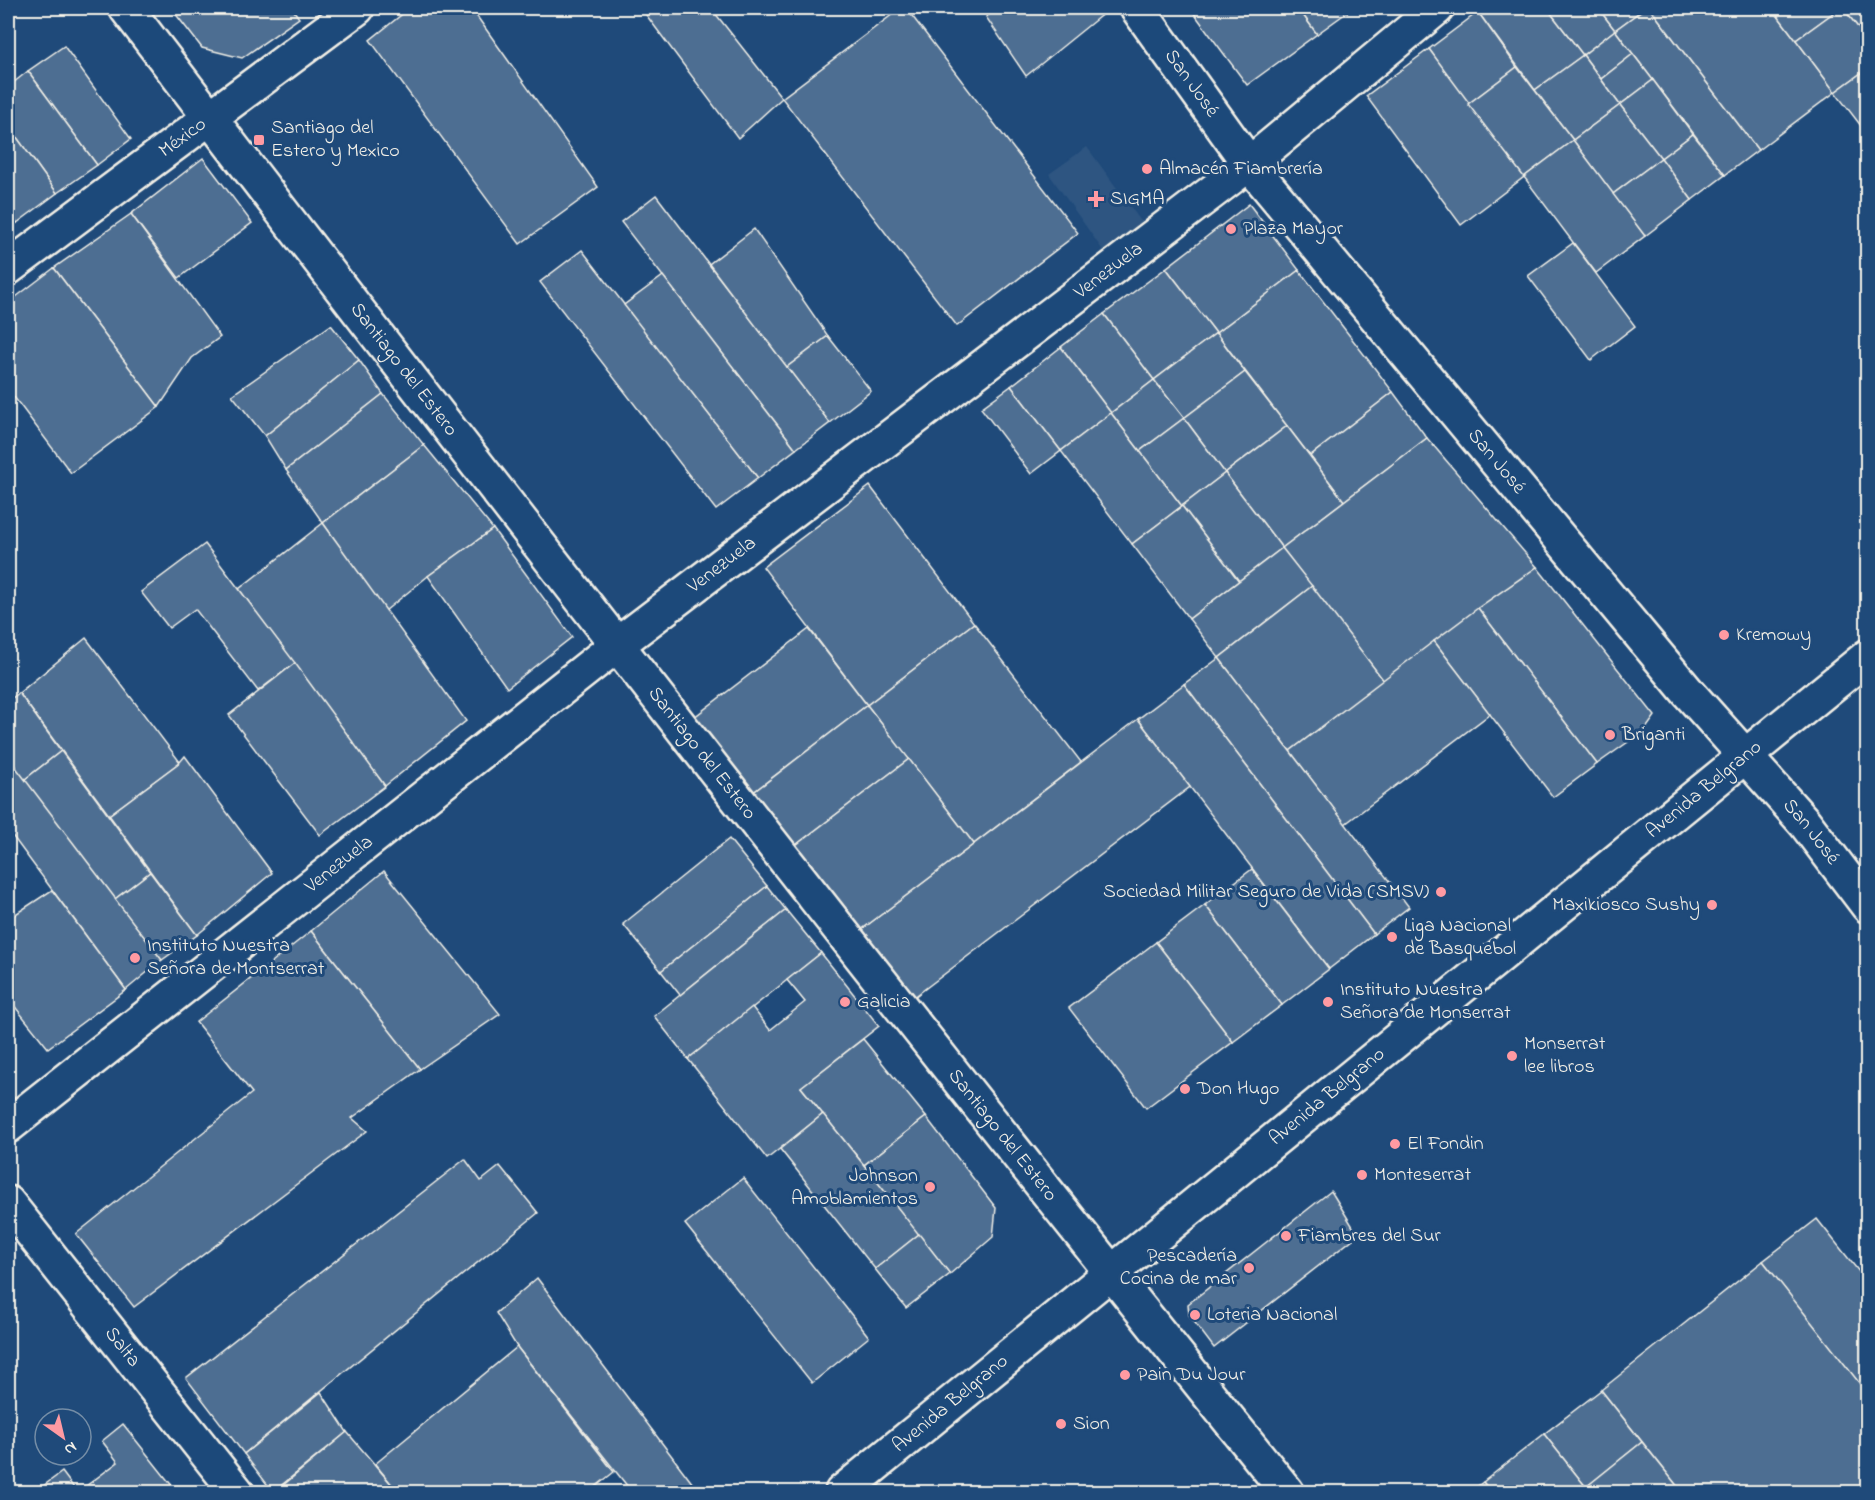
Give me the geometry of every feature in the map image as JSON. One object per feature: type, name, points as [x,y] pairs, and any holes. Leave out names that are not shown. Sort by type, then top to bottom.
[{"type":"street","name":"Santiago del Estero","points":[[126,8],[618,644],[1111,1273],[1287,1492]]},
{"type":"street","name":"México","points":[[8,268],[357,8]]},
{"type":"street","name":"San José","points":[[1137,8],[1249,164],[1687,691],[1805,823],[1868,906]]},
{"type":"street","name":"Venezuela","points":[[8,1126],[618,644],[1249,164],[1437,8]]},
{"type":"street","name":"Avenida Belgrano","points":[[842,1492],[1868,656]]},
{"type":"street","name":"Salta","points":[[8,1203],[237,1492]]},
{"type":"shaded area","name":"SIGMA","points":[[1087,147],[1143,224],[1104,252],[1049,174]]},
{"type":"building","points":[[171,8],[292,8],[299,18],[242,58],[202,48]]},
{"type":"building","points":[[410,8],[471,8],[598,187],[520,244],[370,40]]},
{"type":"building","points":[[641,8],[711,8],[782,98],[738,138]]},
{"type":"building","points":[[901,8],[906,8],[1078,233],[957,326],[782,98]]},
{"type":"building","points":[[998,8],[1100,8],[1104,13],[1026,76],[986,17]]},
{"type":"building","points":[[1190,8],[1298,8],[1317,34],[1247,85]]},
{"type":"building","points":[[1298,8],[1353,8],[1317,34]]},
{"type":"building","points":[[1480,8],[1547,8],[1583,55],[1535,90],[1478,12]]},
{"type":"building","points":[[1547,8],[1598,8],[1615,30],[1583,55]]},
{"type":"building","points":[[1598,8],[1645,8],[1615,30]]},
{"type":"building","points":[[1645,8],[1650,8],[1758,150],[1725,175],[1615,30]]},
{"type":"building","points":[[1650,8],[1772,8],[1835,92],[1758,150]]},
{"type":"building","points":[[1772,8],[1840,8],[1796,40]]},
{"type":"building","points":[[1843,8],[1868,40],[1868,68],[1835,92],[1796,40]]},
{"type":"building","points":[[1843,8],[1868,8],[1868,40]]},
{"type":"building","points":[[1478,12],[1517,67],[1468,104],[1429,49]]},
{"type":"building","points":[[1615,30],[1633,54],[1601,79],[1583,55]]},
{"type":"building","points":[[64,46],[131,139],[97,165],[28,71]]},
{"type":"building","points":[[1429,49],[1524,177],[1461,225],[1366,96]]},
{"type":"building","points":[[1633,54],[1653,80],[1620,105],[1601,79]]},
{"type":"building","points":[[1583,55],[1620,105],[1573,140],[1535,90]]},
{"type":"building","points":[[1517,67],[1573,140],[1524,177],[1468,104]]},
{"type":"building","points":[[1868,68],[1868,135],[1835,92]]},
{"type":"building","points":[[28,71],[97,165],[57,193],[8,125],[8,87]]},
{"type":"building","points":[[1653,80],[1693,134],[1661,158],[1620,105]]},
{"type":"building","points":[[1620,105],[1661,158],[1613,194],[1573,140]]},
{"type":"building","points":[[8,125],[57,193],[17,223],[8,210]]},
{"type":"building","points":[[1693,134],[1725,175],[1692,200],[1661,158]]},
{"type":"building","points":[[1573,140],[1645,236],[1596,273],[1524,177]]},
{"type":"building","points":[[203,158],[252,223],[179,278],[131,214]]},
{"type":"building","points":[[1661,158],[1692,200],[1645,236],[1613,194]]},
{"type":"building","points":[[656,195],[830,423],[796,449],[621,222]]},
{"type":"building","points":[[1249,204],[1299,270],[1216,333],[1166,268]]},
{"type":"building","points":[[8,210],[17,223],[8,230]]},
{"type":"building","points":[[131,214],[220,337],[192,358],[159,407],[54,268]]},
{"type":"building","points":[[754,229],[828,336],[787,367],[709,264]]},
{"type":"building","points":[[1573,243],[1635,326],[1591,360],[1528,276]]},
{"type":"building","points":[[582,250],[758,478],[716,510],[540,282]]},
{"type":"building","points":[[54,268],[159,407],[71,473],[8,389],[8,303]]},
{"type":"building","points":[[1166,268],[1216,333],[1154,380],[1104,314]]},
{"type":"building","points":[[1299,270],[1393,392],[1310,456],[1216,333]]},
{"type":"building","points":[[663,276],[796,449],[758,478],[624,305]]},
{"type":"building","points":[[1104,314],[1154,380],[1111,413],[1061,347]]},
{"type":"building","points":[[331,325],[359,360],[265,436],[232,395]]},
{"type":"building","points":[[1216,333],[1245,372],[1184,418],[1154,380]]},
{"type":"building","points":[[828,336],[871,391],[830,423],[787,367]]},
{"type":"building","points":[[1061,347],[1111,413],[1061,451],[1011,386]]},
{"type":"building","points":[[359,360],[383,394],[286,470],[265,436]]},
{"type":"building","points":[[1245,372],[1287,426],[1225,473],[1184,418]]},
{"type":"building","points":[[1154,380],[1184,418],[1140,451],[1111,413]]},
{"type":"building","points":[[1011,386],[1061,451],[1031,474],[981,408]]},
{"type":"building","points":[[1393,392],[1427,438],[1344,501],[1310,456]]},
{"type":"building","points":[[383,394],[424,445],[323,523],[286,470]]},
{"type":"building","points":[[1111,413],[1182,506],[1132,544],[1061,451]]},
{"type":"building","points":[[1184,418],[1225,473],[1182,506],[1140,451]]},
{"type":"building","points":[[1287,426],[1344,501],[1282,548],[1225,473]]},
{"type":"building","points":[[1427,438],[1537,567],[1384,681],[1282,548]]},
{"type":"building","points":[[424,445],[493,529],[428,576],[385,611],[323,523]]},
{"type":"building","points":[[1225,473],[1282,548],[1239,581],[1182,506]]},
{"type":"building","points":[[870,486],[974,623],[867,705],[763,567]]},
{"type":"building","points":[[1182,506],[1239,581],[1189,619],[1132,544]]},
{"type":"building","points":[[323,523],[466,721],[385,786],[239,589]]},
{"type":"building","points":[[493,529],[572,637],[507,688],[428,576]]},
{"type":"building","points":[[205,544],[295,663],[258,691],[195,609],[169,628],[141,592]]},
{"type":"building","points":[[1282,548],[1312,586],[1219,658],[1189,619]]},
{"type":"building","points":[[1537,567],[1655,716],[1645,730],[1597,764],[1478,608]]},
{"type":"building","points":[[1312,586],[1384,681],[1290,751],[1219,658]]},
{"type":"building","points":[[1478,608],[1597,764],[1553,797],[1434,641]]},
{"type":"building","points":[[974,623],[1081,762],[974,844],[867,705]]},
{"type":"building","points":[[809,629],[867,705],[751,794],[693,718]]},
{"type":"building","points":[[86,638],[180,762],[109,815],[19,693]]},
{"type":"building","points":[[1434,641],[1490,714],[1345,824],[1290,751]]},
{"type":"building","points":[[1219,658],[1409,907],[1374,934],[1184,684]]},
{"type":"building","points":[[295,663],[385,786],[320,835],[229,715]]},
{"type":"building","points":[[1184,684],[1374,934],[1329,969],[1138,719]]},
{"type":"building","points":[[19,693],[61,751],[24,780],[8,757],[8,701]]},
{"type":"building","points":[[867,705],[909,759],[792,848],[751,794]]},
{"type":"building","points":[[1138,719],[1190,787],[909,1001],[857,933]]},
{"type":"building","points":[[61,751],[150,872],[115,899],[24,780]]},
{"type":"building","points":[[185,756],[272,873],[197,935],[109,815]]},
{"type":"building","points":[[8,757],[162,960],[126,990],[8,830]]},
{"type":"building","points":[[909,759],[974,844],[857,933],[792,848]]},
{"type":"building","points":[[729,839],[767,886],[661,971],[623,924]]},
{"type":"building","points":[[1252,869],[1329,969],[1282,1005],[1205,905]]},
{"type":"building","points":[[384,871],[500,1014],[420,1069],[311,931]]},
{"type":"building","points":[[150,872],[197,935],[162,960],[115,899]]},
{"type":"building","points":[[767,886],[786,910],[680,995],[661,971]]},
{"type":"building","points":[[52,890],[126,990],[48,1048],[8,998],[8,919]]},
{"type":"building","points":[[1205,905],[1282,1005],[1233,1042],[1156,942]]},
{"type":"building","points":[[786,910],[821,953],[688,1059],[654,1016]]},
{"type":"building","points":[[311,931],[420,1069],[352,1118],[367,1131],[134,1307],[76,1234],[252,1093],[196,1022]]},
{"type":"building","points":[[1156,942],[1233,1042],[1146,1108],[1069,1008]]},
{"type":"building","points":[[821,953],[879,1026],[801,1087],[823,1114],[767,1159],[688,1059],[752,1007],[770,1030],[805,1002],[787,980]]},
{"type":"building","points":[[863,1039],[926,1117],[864,1165],[801,1087]]},
{"type":"building","points":[[823,1114],[919,1234],[875,1269],[780,1149]]},
{"type":"building","name":"Johnson Amoblamientos","points":[[926,1117],[996,1208],[993,1237],[950,1274],[864,1165]]},
{"type":"building","points":[[465,1159],[481,1181],[500,1166],[538,1213],[244,1454],[186,1378]]},
{"type":"building","points":[[743,1178],[869,1337],[812,1383],[685,1224]]},
{"type":"building","points":[[1331,1191],[1358,1235],[1214,1348],[1189,1315],[1188,1304]]},
{"type":"building","points":[[1817,1219],[1868,1283],[1867,1393],[1763,1261]]},
{"type":"building","points":[[919,1234],[950,1274],[906,1308],[875,1269]]},
{"type":"building","points":[[1763,1261],[1868,1394],[1868,1492],[1682,1492],[1601,1390]]},
{"type":"building","points":[[537,1278],[699,1492],[632,1492],[517,1347],[496,1313]]},
{"type":"building","points":[[517,1347],[614,1472],[589,1492],[398,1492],[375,1464]]},
{"type":"building","points":[[1601,1390],[1642,1442],[1586,1487],[1544,1434]]},
{"type":"building","points":[[321,1392],[347,1432],[273,1492],[244,1454]]},
{"type":"building","points":[[123,1424],[177,1492],[78,1492],[118,1462],[102,1441]]},
{"type":"building","points":[[347,1432],[398,1492],[275,1492]]},
{"type":"building","points":[[1544,1434],[1586,1487],[1578,1492],[1491,1492],[1483,1482]]},
{"type":"building","points":[[1642,1442],[1682,1492],[1590,1492],[1586,1487]]},
{"type":"building","points":[[62,1472],[77,1492],[35,1492]]},
{"type":"building","points":[[1483,1482],[1491,1492],[1470,1492]]},
{"type":"place","name":"Santiago del Estero y Mexico","points":[[259,140]]},
{"type":"place","name":"Almacén Fiambrería","points":[[1147,169]]},
{"type":"place","name":"SIGMA","points":[[1096,199]]},
{"type":"place","name":"Plaza Mayor","points":[[1231,229]]},
{"type":"place","name":"Kremowy","points":[[1724,635]]},
{"type":"place","name":"Briganti","points":[[1610,735]]},
{"type":"place","name":"Sociedad Militar Seguro de Vida (SMSV)","points":[[1441,892]]},
{"type":"place","name":"Maxikiosco Sushy","points":[[1712,905]]},
{"type":"place","name":"Liga Nacional de Basquebol","points":[[1392,937]]},
{"type":"place","name":"Instituto Nuestra Señora de Montserrat","points":[[135,958]]},
{"type":"place","name":"Galicia","points":[[845,1002]]},
{"type":"place","name":"Instituto Nuestra Señora de Monserrat","points":[[1328,1002]]},
{"type":"place","name":"Monserrat lee libros","points":[[1512,1056]]},
{"type":"place","name":"Don Hugo","points":[[1185,1089]]},
{"type":"place","name":"El Fondin","points":[[1395,1144]]},
{"type":"place","name":"Monteserrat","points":[[1362,1175]]},
{"type":"place","name":"Johnson Amoblamientos","points":[[930,1187]]},
{"type":"place","name":"Fiambres del Sur","points":[[1286,1236]]},
{"type":"place","name":"Pescadería Cocina de mar","points":[[1249,1268]]},
{"type":"place","name":"Loteria Nacional","points":[[1195,1315]]},
{"type":"place","name":"Pain Du Jour","points":[[1125,1375]]},
{"type":"place","name":"Sion","points":[[1061,1424]]}]
